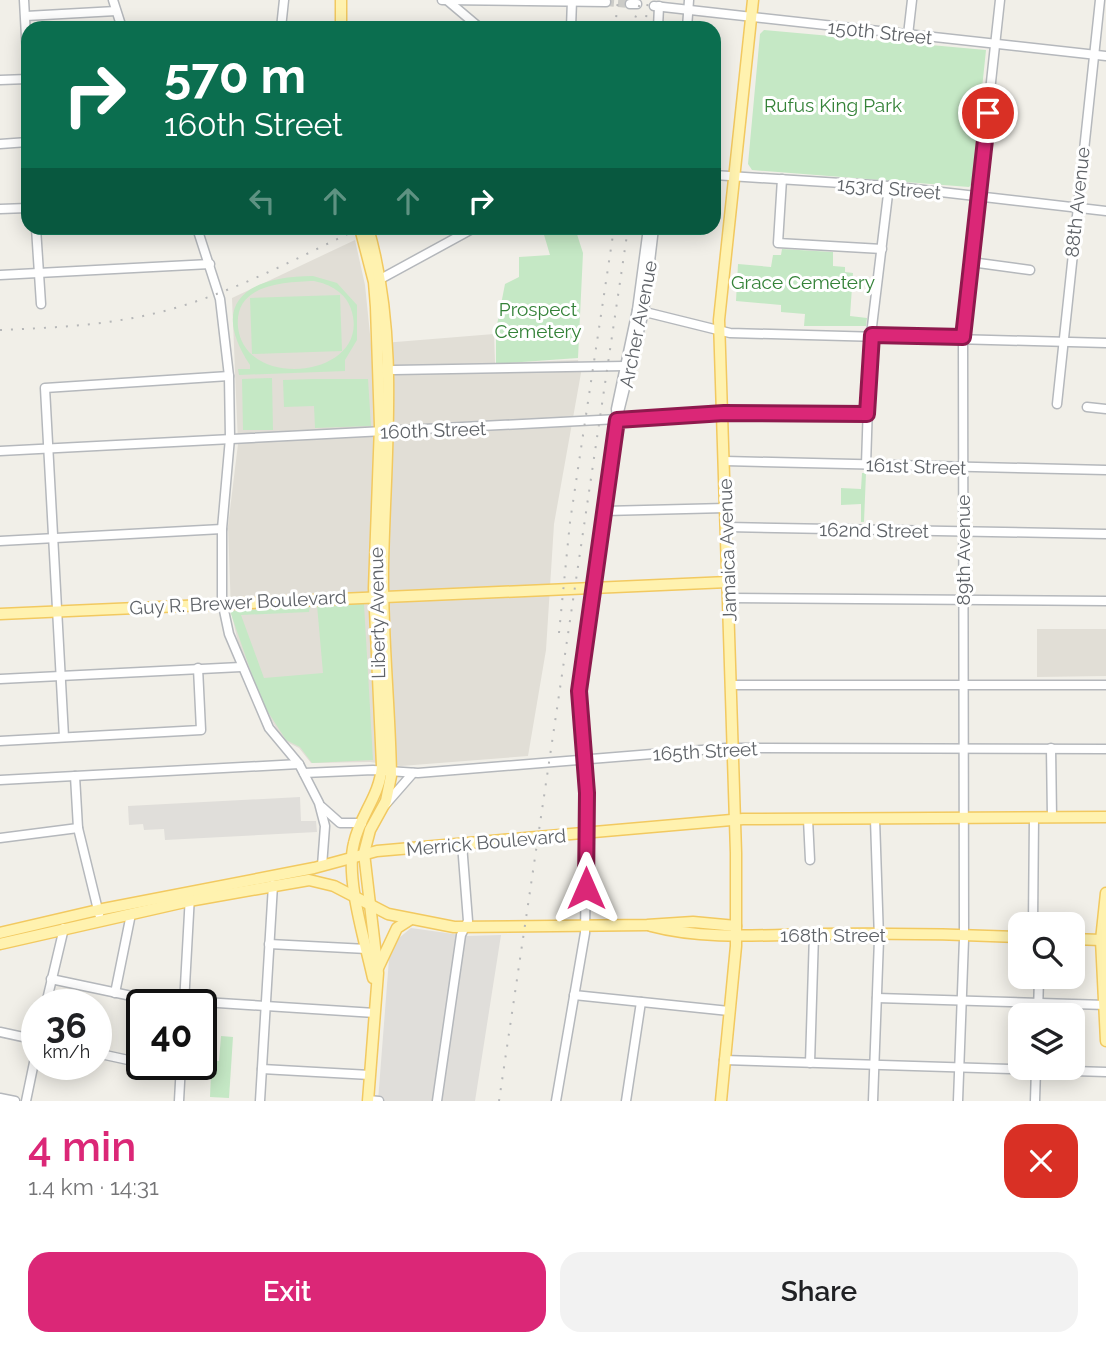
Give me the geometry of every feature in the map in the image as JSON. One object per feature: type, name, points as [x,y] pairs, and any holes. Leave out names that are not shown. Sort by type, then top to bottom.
[{"type":"main road","points":[[341,0],[341,21]]},
{"type":"main road","name":"Jamaica Avenue","points":[[721,1101],[736,930],[734,748],[720,331],[721,289],[753,0]]},
{"type":"main road","name":"Liberty Avenue","points":[[362,235],[378,281]]},
{"type":"main road","name":"Liberty Avenue","points":[[369,235],[378,281],[384,432],[379,595],[386,771],[383,808],[370,830],[364,853],[378,968],[370,1075],[372,1101]]},
{"type":"main road","name":"Guy R. Brewer Boulevard","points":[[0,614],[222,601],[728,582]]},
{"type":"main road","name":"Liberty Avenue","points":[[376,992],[357,898],[352,857],[362,823],[386,771]]},
{"type":"main road","name":"Merrick Boulevard","points":[[0,933],[190,896],[322,866],[364,853],[735,820],[1106,817]]},
{"type":"main road","name":"Merrick Boulevard","points":[[0,944],[64,929],[99,915],[131,914],[190,896],[273,885],[316,880],[357,898]]},
{"type":"main road","points":[[1106,893],[1106,1041]]},
{"type":"main road","name":"168th Street","points":[[357,898],[388,914],[465,928],[693,922],[736,930]]},
{"type":"main road","points":[[378,968],[395,930],[411,919]]},
{"type":"main road","name":"168th Street","points":[[647,925],[668,931],[1008,936]]},
{"type":"main road","points":[[1085,939],[1104,940]]},
{"type":"street","points":[[24,0],[26,21]]},
{"type":"street","points":[[113,0],[120,21]]},
{"type":"street","points":[[282,21],[284,0]]},
{"type":"street","points":[[571,21],[572,0]]},
{"type":"street","points":[[908,35],[912,0]]},
{"type":"street","name":"89th Avenue","points":[[958,1101],[963,934],[963,337],[1000,0]]},
{"type":"street","name":"88th Avenue","points":[[1057,404],[1100,0]]},
{"type":"street","points":[[445,1],[606,2]]},
{"type":"street","points":[[445,1],[471,21]]},
{"type":"street","name":"150th Street","points":[[658,21],[657,6],[689,5],[750,18],[1106,56]]},
{"type":"street","points":[[26,16],[116,11]]},
{"type":"street","points":[[0,80],[21,79]]},
{"type":"street","points":[[0,144],[21,142]]},
{"type":"street","name":"153rd Street","points":[[721,176],[889,186],[1106,211]]},
{"type":"street","points":[[782,179],[778,243],[882,250]]},
{"type":"street","points":[[866,465],[872,335],[889,186]]},
{"type":"street","points":[[0,209],[21,208]]},
{"type":"street","points":[[36,235],[41,304]]},
{"type":"street","points":[[200,235],[220,299],[229,376],[230,438],[222,529],[222,601],[229,635],[269,728],[299,764],[319,803],[325,826],[322,866]]},
{"type":"street","points":[[378,281],[461,235]]},
{"type":"street","name":"Archer Avenue","points":[[617,420],[615,409],[641,311],[647,235]]},
{"type":"street","name":"Archer Avenue","points":[[556,1101],[585,926],[587,834],[579,691],[617,420],[641,311],[653,235]]},
{"type":"street","points":[[971,262],[1030,270]]},
{"type":"street","points":[[0,275],[210,264]]},
{"type":"street","points":[[641,311],[720,331],[762,335],[963,337],[1106,343]]},
{"type":"street","points":[[394,370],[625,366]]},
{"type":"street","points":[[64,737],[46,388],[229,376]]},
{"type":"street","points":[[1087,407],[1106,409]]},
{"type":"street","name":"160th Street","points":[[0,451],[724,413],[867,414]]},
{"type":"street","name":"161st Street","points":[[725,461],[1106,470]]},
{"type":"street","points":[[604,511],[726,508]]},
{"type":"street","name":"162nd Street","points":[[727,527],[1106,534]]},
{"type":"street","points":[[0,541],[222,529]]},
{"type":"street","points":[[729,598],[1106,601]]},
{"type":"street","points":[[0,679],[241,667]]},
{"type":"street","points":[[0,741],[201,730],[198,668]]},
{"type":"street","points":[[731,685],[1106,685]]},
{"type":"street","name":"165th Street","points":[[304,772],[413,773],[734,748],[1106,749]]},
{"type":"street","points":[[1051,748],[1052,817]]},
{"type":"street","points":[[0,780],[299,764]]},
{"type":"street","name":"Liberty Avenue","points":[[383,808],[413,773]]},
{"type":"street","points":[[75,776],[78,828],[99,915]]},
{"type":"street","points":[[319,803],[337,822],[362,823]]},
{"type":"street","points":[[1033,912],[1034,817]]},
{"type":"street","points":[[808,819],[810,860]]},
{"type":"street","points":[[873,1101],[878,934],[875,819]]},
{"type":"street","points":[[0,838],[78,828]]},
{"type":"street","points":[[438,1101],[468,921],[462,844]]},
{"type":"street","points":[[260,1101],[273,885]]},
{"type":"street","points":[[185,989],[190,896]]},
{"type":"street","points":[[114,993],[131,914]]},
{"type":"street","points":[[49,989],[64,929]]},
{"type":"street","points":[[810,1063],[814,934]]},
{"type":"street","points":[[269,944],[367,949]]},
{"type":"street","points":[[51,979],[126,995]]},
{"type":"street","points":[[877,998],[1038,1003],[1039,989]]},
{"type":"street","points":[[574,995],[729,1011]]},
{"type":"street","points":[[626,1101],[641,1002]]},
{"type":"street","points":[[217,1004],[375,1013]]},
{"type":"street","points":[[1085,1004],[1105,1004]]},
{"type":"street","points":[[0,1032],[21,1037]]},
{"type":"street","points":[[724,1060],[1008,1069]]},
{"type":"street","points":[[262,1069],[370,1075]]},
{"type":"street","points":[[26,1101],[30,1080]]},
{"type":"street","points":[[178,1101],[180,1080]]},
{"type":"street","points":[[1035,1101],[1036,1080]]},
{"type":"street","points":[[0,1098],[15,1101]]},
{"type":"shaded area","points":[[355,240],[365,285],[371,344],[494,334],[495,363],[578,360],[581,373],[554,524],[546,650],[528,756],[401,766],[370,762],[311,763],[299,748],[283,740],[260,700],[239,647],[231,611],[228,526],[238,444],[232,298]]},
{"type":"shaded area","points":[[1037,629],[1106,629],[1106,676],[1037,677]]},
{"type":"shaded area","points":[[300,797],[301,821],[316,821],[317,832],[165,840],[164,829],[144,830],[143,824],[129,825],[128,806]]},
{"type":"shaded area","points":[[411,928],[468,936],[501,935],[475,1101],[378,1101],[389,959],[399,938]]},
{"type":"green space","name":"Rufus King Park","points":[[764,30],[986,50],[972,184],[969,187],[752,170],[748,164],[760,34]]},
{"type":"green space","name":"Prospect Cemetery","points":[[544,235],[577,235],[583,253],[578,358],[496,364],[496,330],[505,284],[519,277],[519,257],[550,255]]},
{"type":"green space","name":"Grace Cemetery","points":[[782,249],[833,252],[833,266],[845,267],[845,272],[853,273],[850,316],[867,318],[866,326],[804,326],[805,314],[781,312],[781,305],[736,301],[738,264],[771,267],[773,255],[781,255]]},
{"type":"green space","points":[[313,276],[337,283],[357,305],[357,340],[345,360],[345,371],[239,375],[238,369],[250,369],[250,365],[238,343],[233,324],[235,308],[242,296],[254,287],[291,277]],"holes":[[[320,282],[341,294],[349,303],[353,332],[344,350],[327,362],[306,368],[283,368],[262,362],[246,348],[238,327],[239,313],[252,294],[276,285]]]},
{"type":"green space","points":[[340,295],[342,351],[252,354],[250,298]]},
{"type":"green space","points":[[272,378],[273,430],[243,430],[242,379]]},
{"type":"green space","points":[[368,379],[371,426],[315,428],[314,406],[284,407],[283,380]]},
{"type":"green space","points":[[862,473],[866,473],[864,522],[861,522],[861,504],[841,505],[841,488],[861,489]]},
{"type":"green space","points":[[364,604],[373,760],[312,763],[300,747],[286,740],[261,701],[230,611],[310,606],[309,612],[241,615],[264,678],[323,673],[317,605]]},
{"type":"green space","points":[[221,1036],[233,1037],[229,1098],[210,1097],[211,1080],[217,1080]]},
{"type":"tunnel","points":[[606,2],[630,4]]},
{"type":"railway","points":[[616,21],[618,0]]},
{"type":"railway","points":[[634,21],[641,0]]},
{"type":"railway","points":[[646,21],[648,0]]},
{"type":"railway","points":[[0,330],[104,323],[167,310],[196,302],[252,280],[345,235]]},
{"type":"railway","points":[[559,633],[570,522],[613,235]]},
{"type":"railway","points":[[499,1101],[627,235]]},
{"type":"route","points":[[586,888],[587,793],[579,691],[617,420],[724,413],[867,414],[872,335],[963,337],[988,113]]}]
